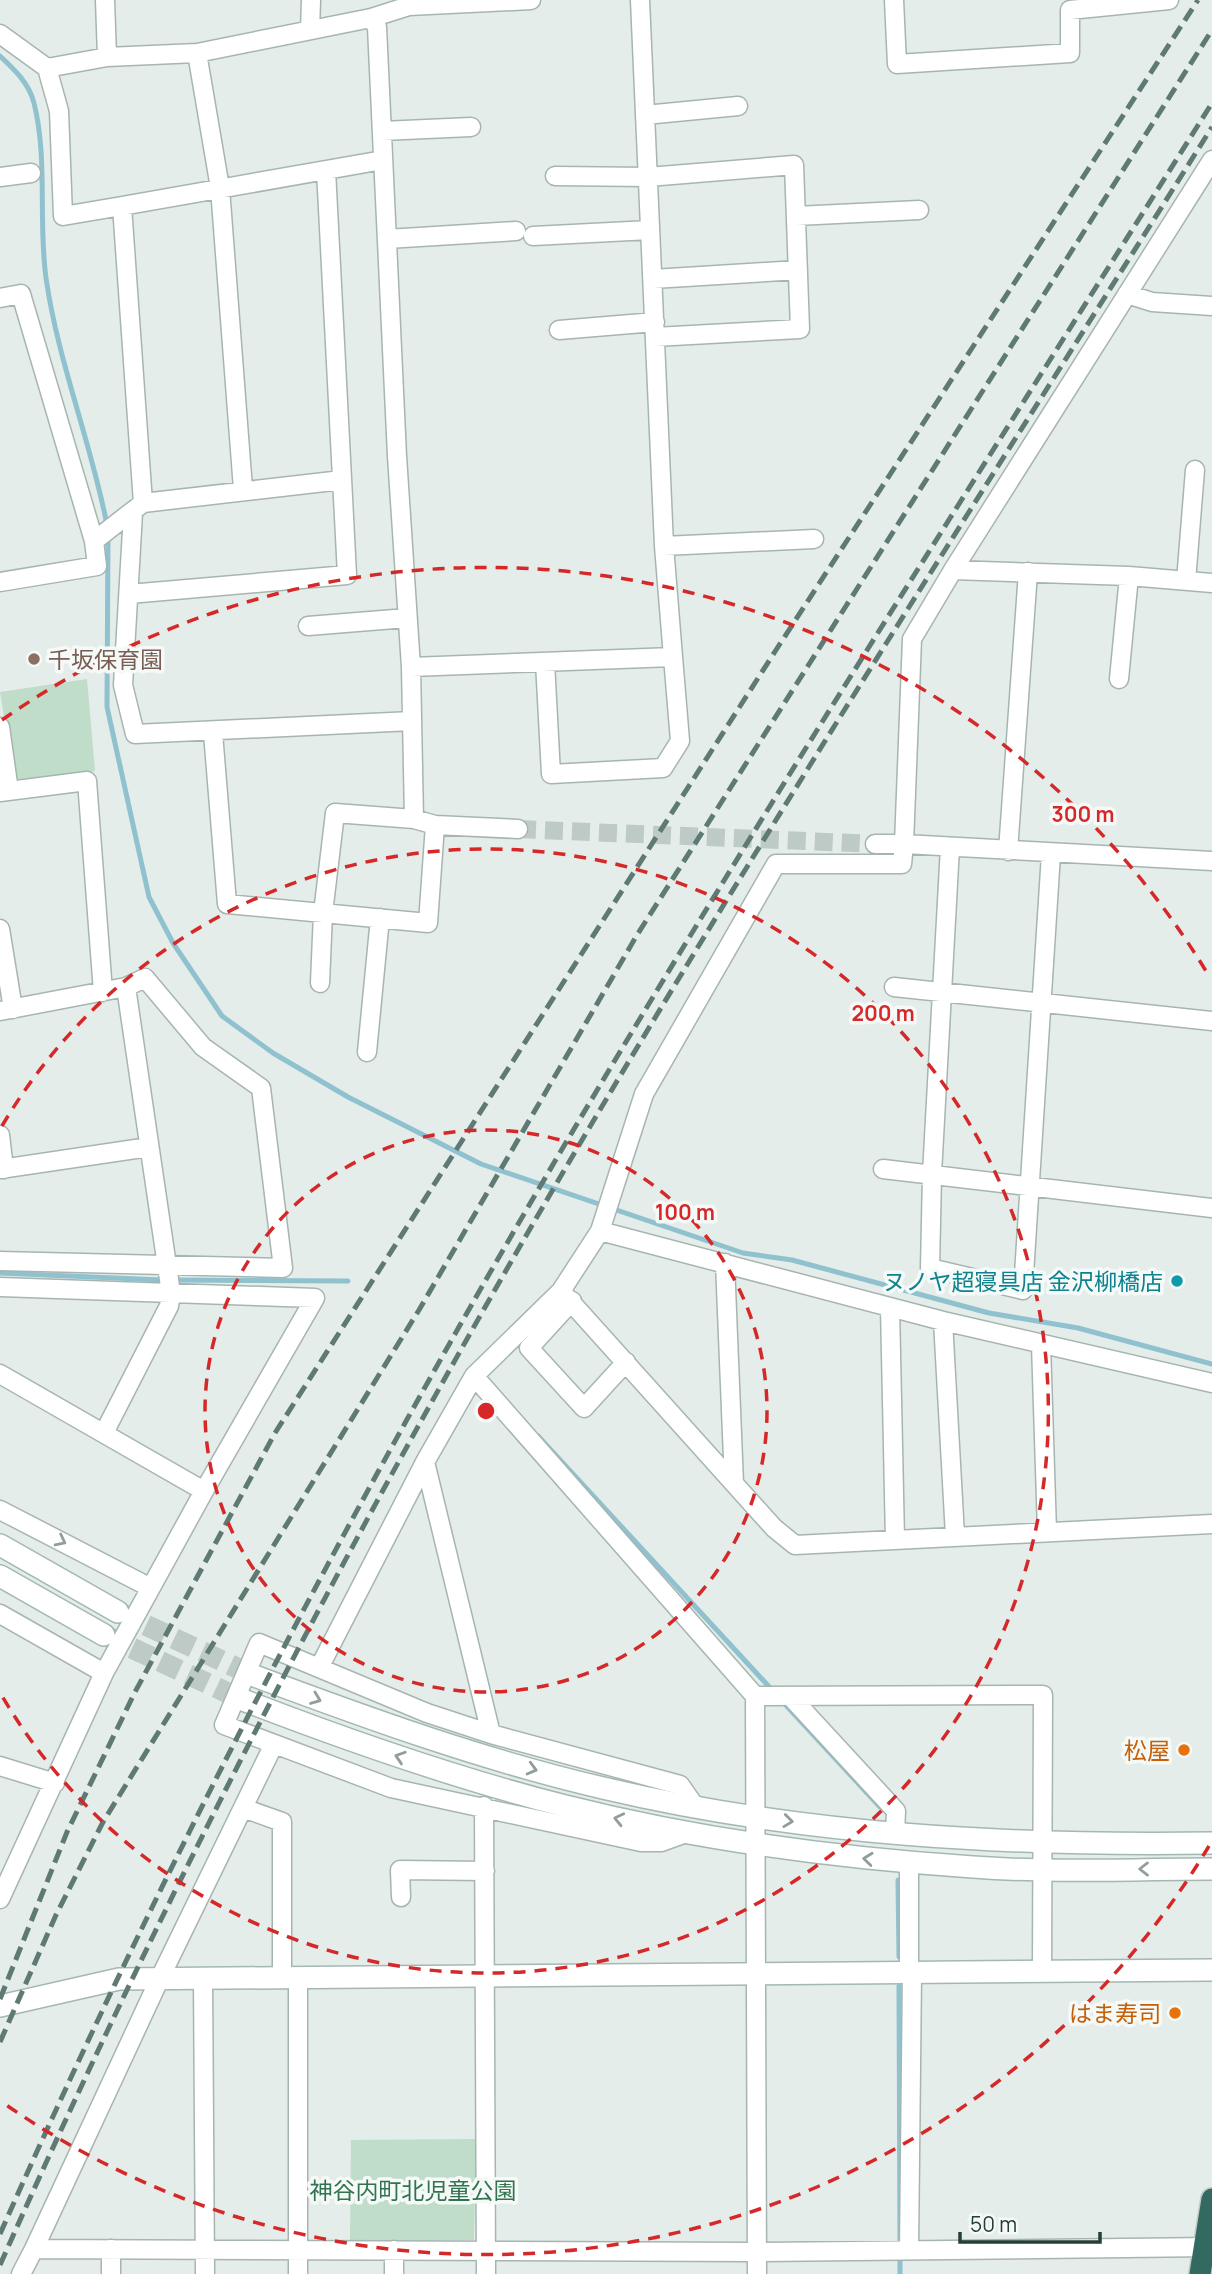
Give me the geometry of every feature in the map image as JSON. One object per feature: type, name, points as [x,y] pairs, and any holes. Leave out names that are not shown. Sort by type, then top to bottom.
[{"type":"highway","points":[[1200,2274],[1208,2247],[1212,2199]]},
{"type":"street","points":[[105,0],[107,57]]},
{"type":"street","points":[[310,30],[311,0]]},
{"type":"street","points":[[47,68],[107,57],[197,53],[370,18],[409,6],[531,0]]},
{"type":"street","points":[[545,662],[551,774],[663,768],[680,741],[664,546],[640,0]]},
{"type":"street","points":[[894,0],[897,64],[1070,53],[1070,10],[1169,0]]},
{"type":"street","points":[[370,18],[377,27],[411,667],[414,819]]},
{"type":"street","points":[[0,34],[47,68],[59,111],[63,216],[383,160]]},
{"type":"street","points":[[197,53],[220,188],[243,489]]},
{"type":"street","points":[[645,115],[738,106]]},
{"type":"street","points":[[382,131],[471,127]]},
{"type":"street","points":[[626,1362],[584,1408],[530,1348],[566,1296],[600,1231],[644,1094],[776,864],[902,864],[912,639],[1212,160]]},
{"type":"street","points":[[555,176],[648,177],[794,165],[800,329],[559,330]]},
{"type":"street","points":[[129,594],[347,575],[326,170]]},
{"type":"street","points":[[0,177],[31,173]]},
{"type":"street","points":[[122,206],[132,512],[123,685],[135,734],[213,733],[412,721]]},
{"type":"street","points":[[796,215],[919,210]]},
{"type":"street","points":[[387,239],[650,230]]},
{"type":"street","points":[[653,279],[798,270]]},
{"type":"street","points":[[0,298],[21,294],[99,538],[97,566],[0,582]]},
{"type":"street","points":[[1128,294],[1152,302],[1212,306]]},
{"type":"street","points":[[1186,581],[1195,470]]},
{"type":"street","points":[[99,538],[132,512],[243,489],[342,480]]},
{"type":"street","points":[[664,546],[814,539]]},
{"type":"street","points":[[953,570],[1129,576],[1212,583]]},
{"type":"street","points":[[1008,851],[1028,572]]},
{"type":"street","points":[[1119,679],[1129,576]]},
{"type":"street","points":[[308,626],[407,618]]},
{"type":"street","points":[[411,667],[673,657]]},
{"type":"street","points":[[0,727],[5,792],[87,781],[103,992]]},
{"type":"street","points":[[213,733],[227,904],[428,923],[435,825]]},
{"type":"street","points":[[320,982],[323,913],[335,813],[414,819],[435,825],[518,829]]},
{"type":"street","points":[[875,844],[1212,861]]},
{"type":"street","points":[[950,847],[932,1174],[930,1268],[1023,1290],[1051,854]]},
{"type":"street","points":[[367,1052],[380,918]]},
{"type":"street","points":[[0,929],[7,1010],[126,987],[145,978],[203,1047],[261,1088],[283,1268],[0,1261]]},
{"type":"street","points":[[104,1433],[169,1307],[171,1293],[126,987]]},
{"type":"street","points":[[894,987],[1212,1021]]},
{"type":"street","points":[[0,1135],[2,1169],[149,1147]]},
{"type":"street","points":[[883,1170],[1212,1208]]},
{"type":"street","points":[[600,1231],[943,1321],[1212,1383]]},
{"type":"street","points":[[726,1263],[734,1483]]},
{"type":"street","points":[[0,1287],[315,1298],[149,1587],[104,1674],[0,1899]]},
{"type":"street","points":[[566,1296],[774,1528],[795,1545],[1212,1524]]},
{"type":"street","points":[[319,1668],[425,1462],[474,1376],[566,1296]]},
{"type":"street","points":[[890,1307],[895,1540]]},
{"type":"street","points":[[943,1321],[955,1536]]},
{"type":"street","points":[[1041,1344],[1048,1532]]},
{"type":"street","points":[[0,1374],[204,1490]]},
{"type":"street","points":[[474,1376],[775,1696],[895,1811],[895,1833]]},
{"type":"street","points":[[425,1462],[491,1734]]},
{"type":"street","points":[[0,1510],[149,1587]]},
{"type":"street","points":[[0,1545],[118,1612]]},
{"type":"street","points":[[0,1576],[104,1634]]},
{"type":"street","points":[[0,1614],[104,1674]]},
{"type":"street","points":[[686,1833],[661,1842],[641,1842],[391,1788],[273,1746],[224,1725],[258,1643],[427,1713],[491,1734],[680,1785],[696,1808]]},
{"type":"street","points":[[252,1675],[373,1720],[483,1756],[602,1788],[696,1808],[895,1833],[1042,1842],[1212,1843]]},
{"type":"street","points":[[775,1696],[1043,1695],[1042,1972]]},
{"type":"street","points":[[757,2274],[757,1817],[775,1696]]},
{"type":"street","points":[[243,1700],[328,1732],[490,1786],[686,1833],[757,1845],[909,1863],[1042,1870],[1212,1869]]},
{"type":"street","points":[[21,2274],[273,1746]]},
{"type":"street","points":[[0,1766],[55,1783]]},
{"type":"street","points":[[484,1806],[487,1976],[486,2274]]},
{"type":"street","points":[[243,1808],[282,1822],[290,1977],[298,2274]]},
{"type":"street","points":[[909,1863],[909,1964],[912,1973],[909,2250]]},
{"type":"street","points":[[401,1897],[401,1870],[485,1871]]},
{"type":"street","points":[[0,2006],[119,1979],[1212,1970]]},
{"type":"street","points":[[203,1978],[205,2274]]},
{"type":"street","points":[[34,2249],[486,2248],[757,2252],[1208,2247]]},
{"type":"street","points":[[111,2249],[111,2274]]},
{"type":"street","points":[[394,2250],[394,2274]]},
{"type":"green space","points":[[87,679],[95,771],[21,784],[14,780],[0,692]]},
{"type":"green space","name":"神谷内町北児童公園","points":[[476,2139],[474,2240],[350,2242],[351,2140]]},
{"type":"waterway","points":[[0,56],[25,83],[34,103],[41,146],[44,256],[51,309],[107,525]]},
{"type":"waterway","points":[[108,535],[107,707],[149,897],[173,943],[222,1016],[273,1053],[348,1097],[481,1164],[743,1253],[792,1260],[989,1313],[1078,1328],[1212,1364]]},
{"type":"waterway","points":[[0,1273],[161,1280]]},
{"type":"waterway","points":[[177,1280],[348,1281]]},
{"type":"waterway","points":[[538,1436],[773,1691]]},
{"type":"waterway","points":[[782,1701],[880,1807]]},
{"type":"waterway","points":[[898,1880],[899,1957]]},
{"type":"waterway","points":[[899,1986],[900,2243]]},
{"type":"waterway","points":[[900,2259],[900,2274]]},
{"type":"tunnel","points":[[518,829],[875,844]]},
{"type":"tunnel","points":[[118,1612],[252,1675]]},
{"type":"tunnel","points":[[104,1635],[243,1700]]},
{"type":"railway","points":[[0,1999],[67,1832],[135,1692],[275,1433],[776,650],[1198,0]]},
{"type":"railway","points":[[0,2042],[56,1915],[103,1822],[419,1310],[637,935],[1212,30]]},
{"type":"railway","points":[[0,2234],[131,1951],[270,1673],[495,1263],[730,871],[1212,103]]},
{"type":"railway","points":[[0,2265],[134,1976],[276,1691],[350,1551],[505,1272],[738,881],[1212,127]]},
{"type":"place","name":"千坂保育園","points":[[34,659]]},
{"type":"place","name":"ヌノヤ超寝具店 金沢柳橋店","points":[[1177,1281]]},
{"type":"place","name":"松屋","points":[[1184,1750]]},
{"type":"place","name":"はま寿司","points":[[1175,2013]]}]
